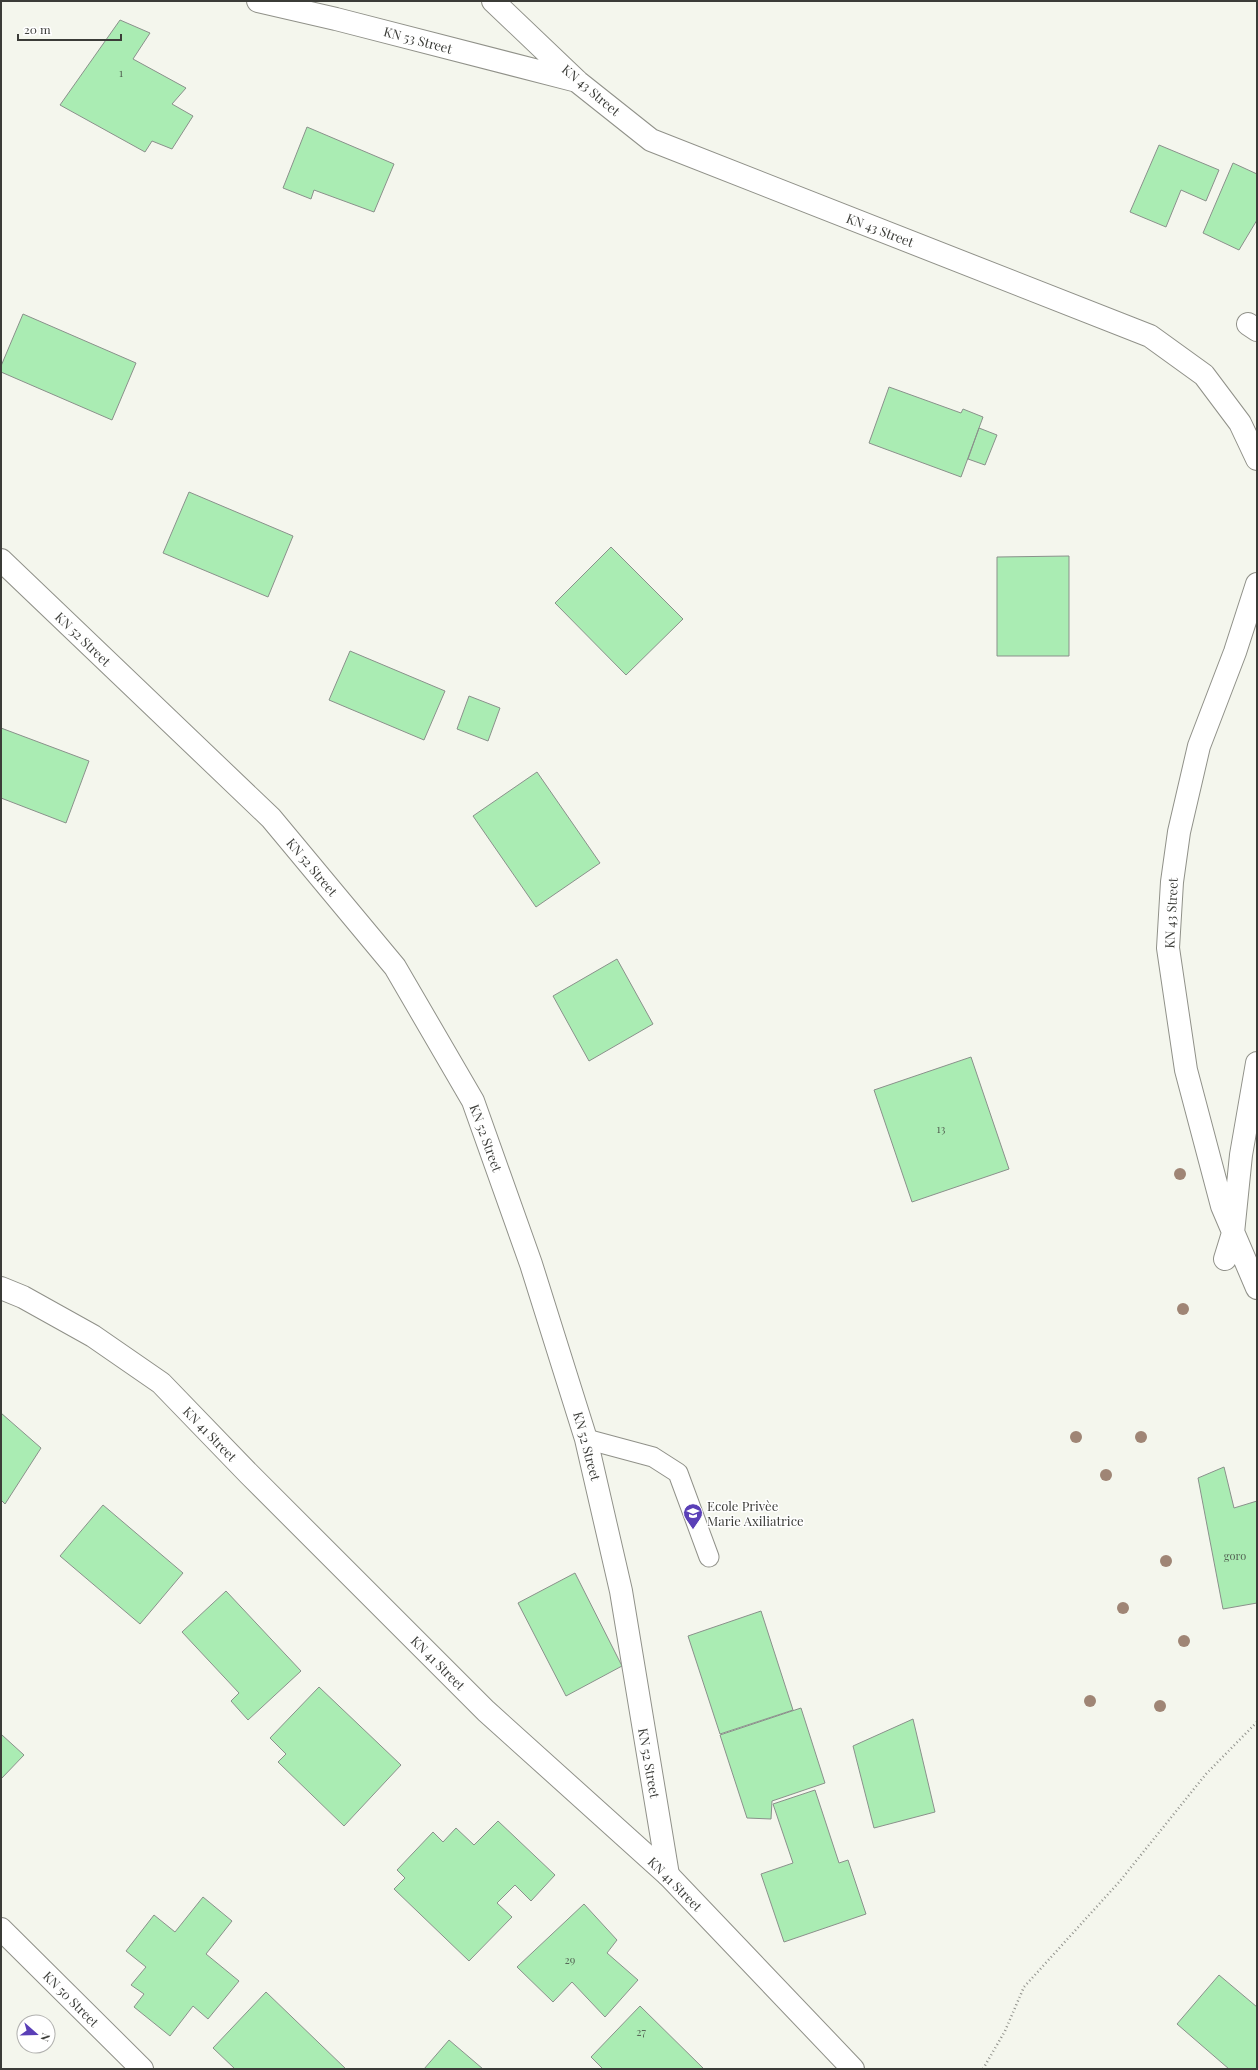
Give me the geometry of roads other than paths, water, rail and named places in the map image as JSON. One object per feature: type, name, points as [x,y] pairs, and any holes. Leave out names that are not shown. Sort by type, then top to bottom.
[{"type":"street","name":"KN 53 Street","points":[[258,1],[336,19],[578,82]]},
{"type":"street","name":"KN 43 Street","points":[[493,1],[578,82],[651,140],[1150,336],[1204,375],[1240,423],[1257,459]]},
{"type":"street","name":"KN 52 Street","points":[[1,560],[271,818],[395,967],[473,1101],[531,1264],[586,1438],[621,1590],[668,1875]]},
{"type":"street","name":"KN 43 Street","points":[[1257,584],[1235,652],[1199,746],[1179,832],[1172,882],[1168,948],[1186,1070],[1222,1206],[1257,1288]]},
{"type":"street","points":[[1225,1259],[1233,1233],[1241,1155],[1257,1063]]},
{"type":"street","name":"KN 41 Street","points":[[1,1288],[23,1297],[93,1336],[161,1383],[486,1711],[668,1875],[853,2069]]},
{"type":"street","name":"KN 50 Street","points":[[1,1929],[142,2069]]},
{"type":"lane","points":[[586,1438],[653,1457],[678,1473],[709,1558]]},
{"type":"place","name":"Ecole Privèe Marie Axiliatrice","points":[[693,1530]]}]
